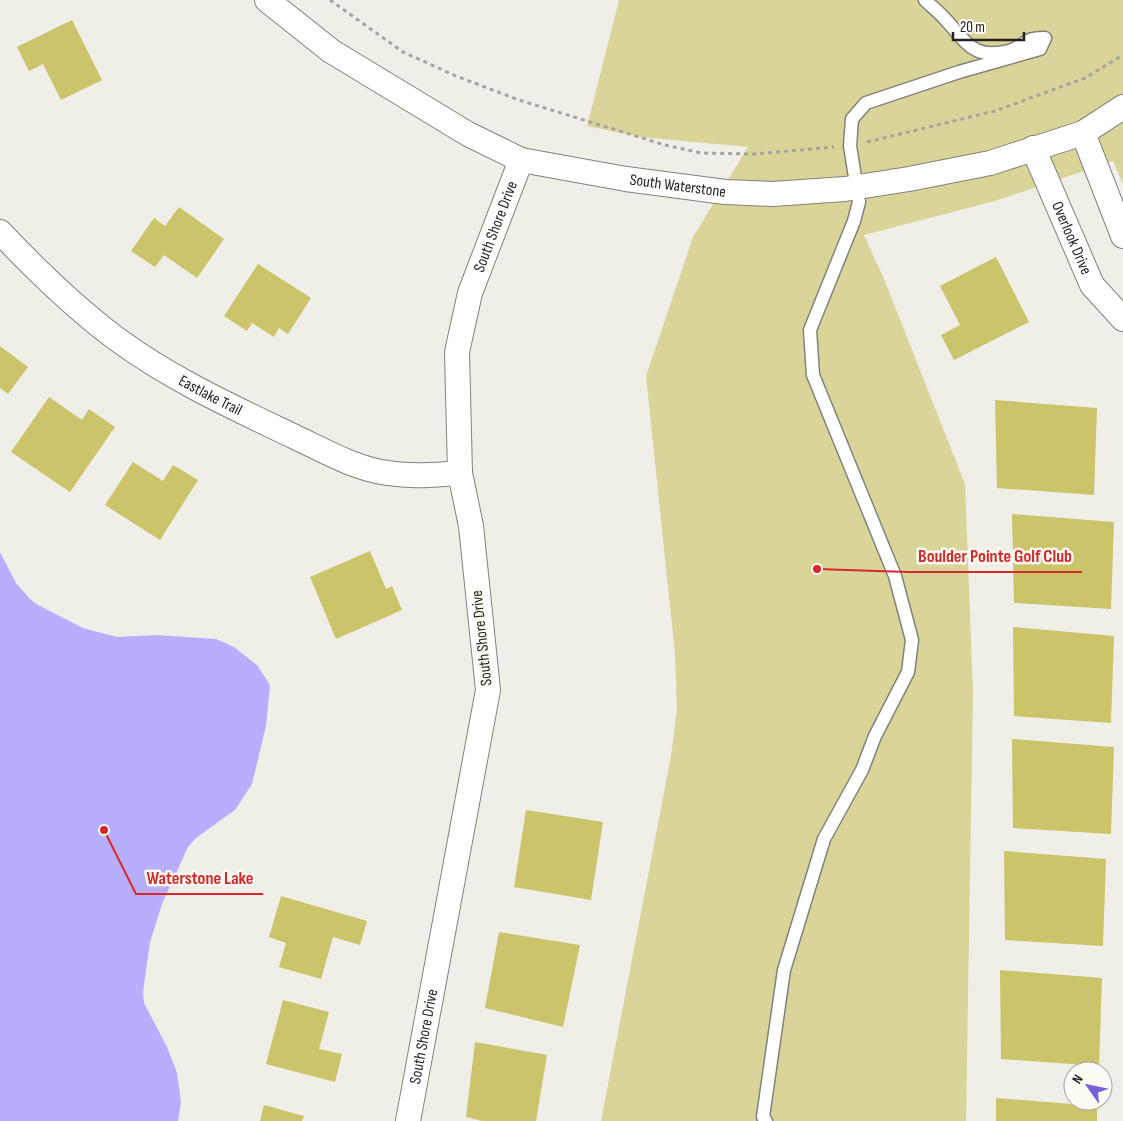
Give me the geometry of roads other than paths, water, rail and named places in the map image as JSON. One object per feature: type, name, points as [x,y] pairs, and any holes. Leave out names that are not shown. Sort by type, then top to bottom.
[{"type":"street","name":"South Waterstone","points":[[267,0],[331,51],[468,134],[521,160],[626,179],[725,192],[773,194],[856,187],[908,180],[990,163],[1083,133],[1123,107]]},
{"type":"street","points":[[1083,133],[1123,236]]},
{"type":"street","name":"Overlook Drive","points":[[1033,148],[1092,285],[1123,319]]},
{"type":"street","name":"South Shore Drive","points":[[408,1121],[488,690],[471,526],[460,473],[457,352],[462,322],[490,236],[521,160]]},
{"type":"street","name":"Eastlake Trail","points":[[0,232],[70,301],[114,338],[155,365],[208,395],[354,464],[386,473],[422,476],[460,473]]},
{"type":"lane","points":[[766,1121],[763,1117],[784,970],[824,839],[862,770],[875,736],[908,672],[912,640],[895,576],[813,375],[810,330],[854,221],[859,202],[850,146],[852,120],[866,103],[959,72],[1040,49],[1045,38],[1032,37],[1013,50],[992,55],[975,51],[959,37],[946,19],[925,0]]},
{"type":"place","name":"Boulder Pointe Golf Club","points":[[817,569]]},
{"type":"place","name":"Waterstone Lake","points":[[104,830]]}]
